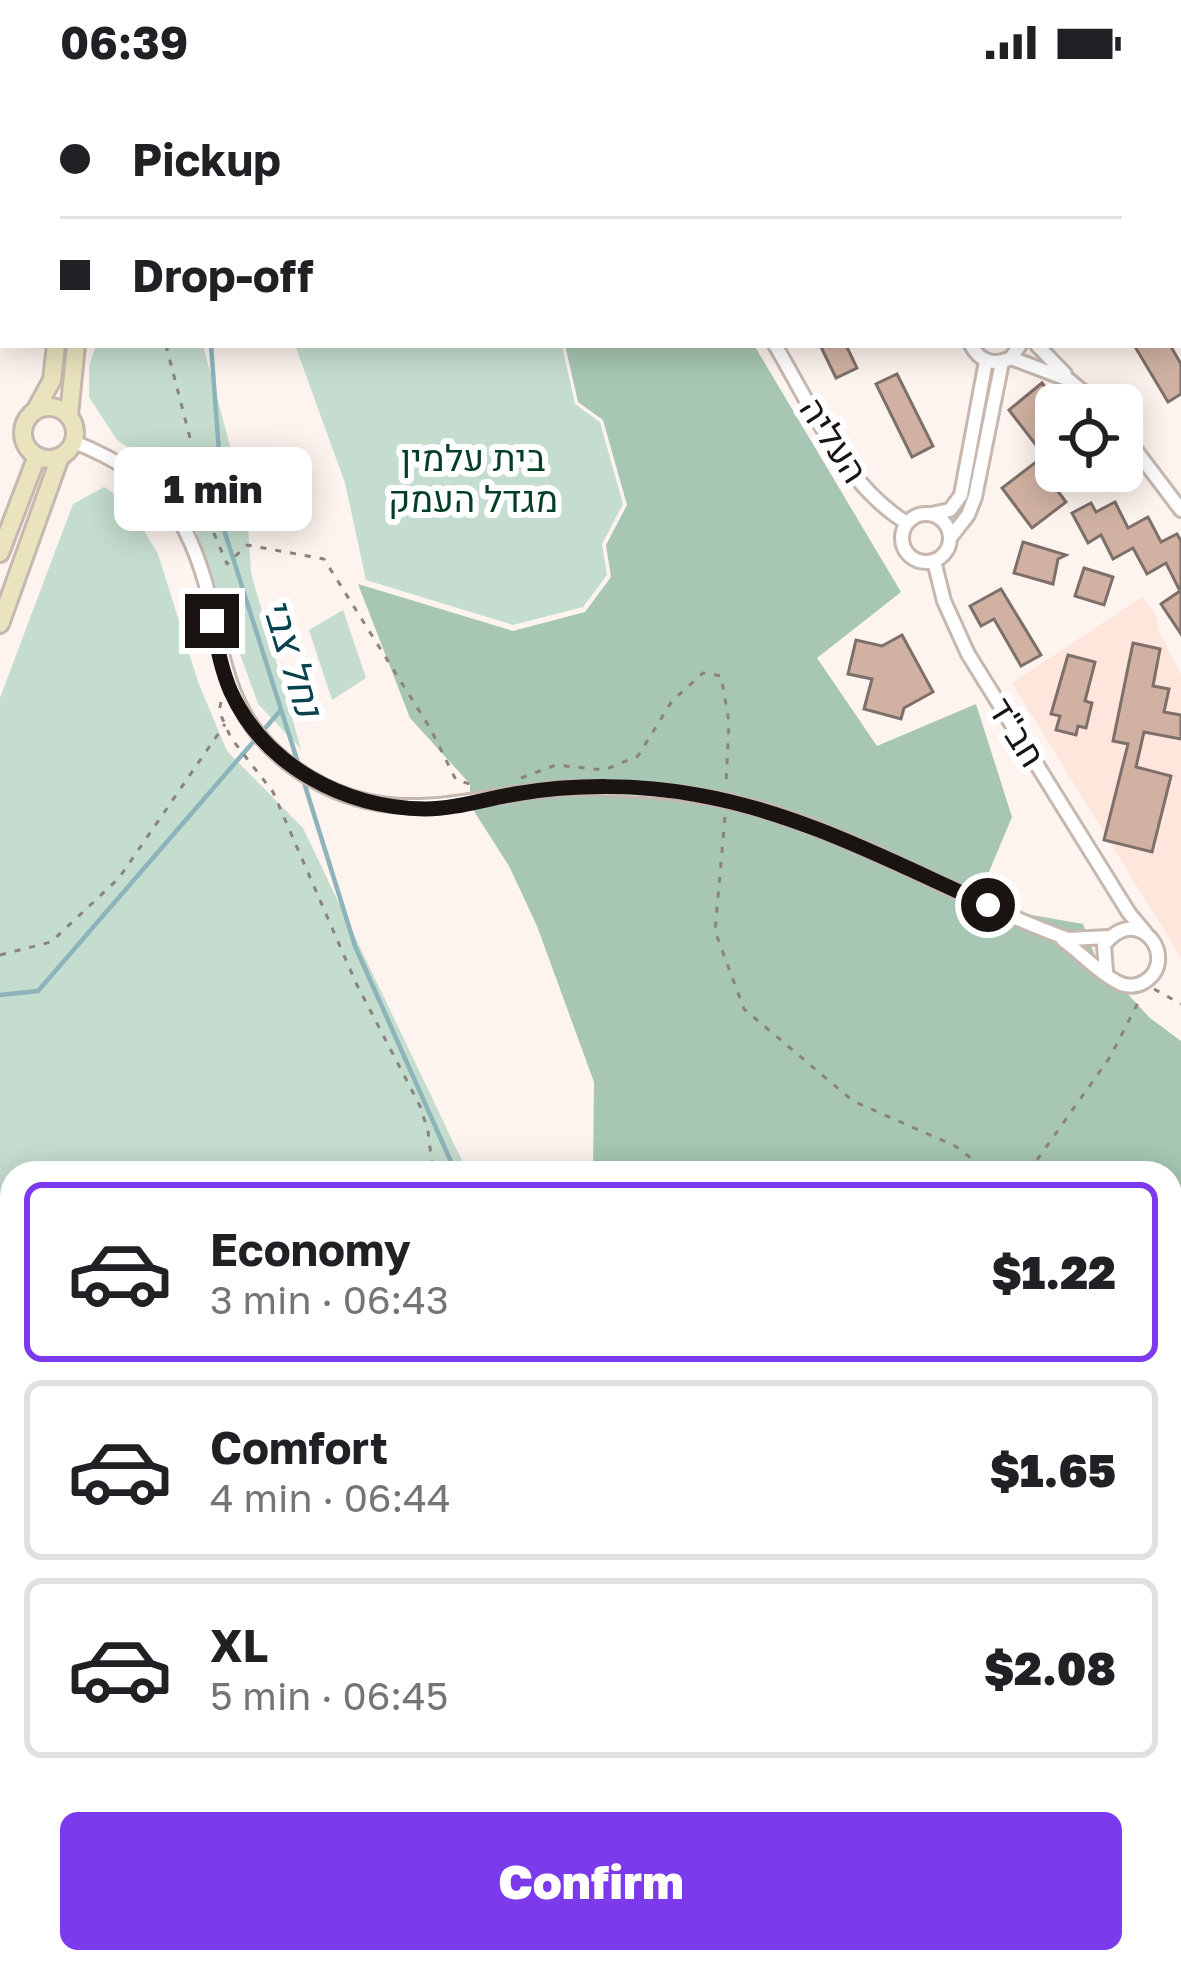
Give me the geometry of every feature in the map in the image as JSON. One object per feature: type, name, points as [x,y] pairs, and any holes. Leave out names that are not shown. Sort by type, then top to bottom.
[{"type":"street","points":[[56,348],[52,380],[23,432],[37,456],[60,457]]},
{"type":"street","points":[[0,624],[60,457],[74,442],[69,415],[76,348]]},
{"type":"street","name":"העליה","points":[[777,348],[858,482],[880,506],[907,523]]},
{"type":"street","points":[[974,348],[986,361],[1006,360],[1069,380]]},
{"type":"street","points":[[986,361],[961,495],[950,510],[918,515],[907,523],[902,539],[909,556],[925,563],[944,555],[950,538],[968,515],[1006,360],[1017,348]]},
{"type":"street","points":[[1041,348],[1074,384]]},
{"type":"street","points":[[35,411],[50,406],[69,415]]},
{"type":"street","points":[[74,442],[134,474],[176,516],[199,565],[226,676],[244,715],[278,754],[310,778],[361,800],[428,809],[515,794],[601,788],[668,791],[726,801],[836,837],[1054,934],[1079,941],[1126,929],[1145,932],[1157,947],[1158,966],[1138,985],[1120,984],[1054,934]]},
{"type":"street","points":[[0,553],[37,456]]},
{"type":"street","points":[[1143,460],[1181,510]]},
{"type":"street","points":[[931,514],[943,520],[950,538]]},
{"type":"street","name":"חב\"ד","points":[[934,561],[944,601],[968,654],[1145,932]]},
{"type":"street","points":[[1106,972],[1102,954],[1119,921],[1118,895]]},
{"type":"path","points":[[167,348],[190,438],[196,491],[227,564],[247,545],[323,559],[430,728],[456,780],[486,788]]},
{"type":"path","points":[[505,783],[556,765],[604,770],[638,756],[672,701],[703,673],[721,676],[729,722],[715,931],[744,1009],[853,1101],[955,1146],[976,1161]]},
{"type":"path","points":[[226,676],[219,711],[255,773],[273,792],[356,983],[420,1106],[432,1161]]},
{"type":"path","points":[[0,955],[51,942],[119,878],[225,724]]},
{"type":"path","points":[[1034,1161],[1110,1057],[1147,986],[1181,1004]]},
{"type":"shaded area","points":[[1142,597],[1155,612],[1159,632],[1181,674],[1181,958],[1012,683]]},
{"type":"green space","points":[[95,348],[204,348],[247,509],[251,573],[301,749],[258,704],[189,512],[167,475],[117,440],[89,397],[89,366]]},
{"type":"green space","name":"בית עלמין מגדל העמק","points":[[296,348],[563,348],[575,404],[600,422],[623,504],[602,544],[607,575],[583,607],[513,625],[366,580],[345,483]]},
{"type":"green space","points":[[566,348],[756,348],[901,592],[817,658],[877,746],[976,704],[1012,817],[975,905],[1083,924],[1097,961],[1150,1018],[1181,1041],[1181,1161],[593,1161],[594,1082],[537,926],[509,866],[470,805],[470,784],[410,718],[358,584],[513,631],[585,612],[611,577],[606,545],[627,505],[603,420],[578,402]]},
{"type":"green space","points":[[104,487],[128,503],[158,554],[198,682],[227,751],[303,828],[462,1161],[0,1161],[0,698],[73,504]]},
{"type":"green space","points":[[343,610],[366,678],[332,700],[309,630]]},
{"type":"building","points":[[821,348],[847,348],[857,368],[836,378]]},
{"type":"building","points":[[1136,348],[1172,348],[1181,364],[1181,394],[1168,402]]},
{"type":"building","points":[[897,374],[933,446],[912,457],[876,384]]},
{"type":"building","points":[[1035,389],[1035,444],[1009,410]]},
{"type":"building","points":[[1035,463],[1035,492],[1058,492],[1066,502],[1032,528],[1002,488]]},
{"type":"building","points":[[1115,502],[1128,528],[1148,517],[1161,542],[1177,534],[1181,541],[1181,634],[1161,604],[1180,591],[1166,563],[1147,574],[1133,548],[1113,559],[1101,535],[1088,543],[1072,513],[1091,503],[1096,512]]},
{"type":"building","points":[[1023,542],[1066,555],[1058,559],[1053,584],[1014,573]]},
{"type":"building","points":[[1084,568],[1113,577],[1104,605],[1075,596]]},
{"type":"building","points":[[1001,589],[1041,655],[1021,666],[994,619],[981,626],[970,606]]},
{"type":"building","points":[[902,635],[933,692],[904,708],[901,719],[864,709],[872,679],[848,674],[856,640],[882,646]]},
{"type":"building","points":[[1133,643],[1160,649],[1153,686],[1169,689],[1164,712],[1181,715],[1181,739],[1144,732],[1136,767],[1171,776],[1152,852],[1104,840],[1128,744],[1113,741]]},
{"type":"building","points":[[1068,655],[1095,662],[1085,701],[1092,703],[1086,728],[1078,726],[1076,735],[1056,730],[1060,716],[1051,714]]},
{"type":"waterway","name":"נחל צבי","points":[[211,348],[225,533],[299,766]]},
{"type":"waterway","points":[[0,995],[38,991],[280,711]]},
{"type":"waterway","name":"נחל צבי","points":[[302,776],[355,946],[451,1161]]},
{"type":"route","points":[[212,621],[224,674],[244,715],[293,766],[343,794],[382,805],[428,809],[572,788],[696,794],[786,818],[988,905]]}]
